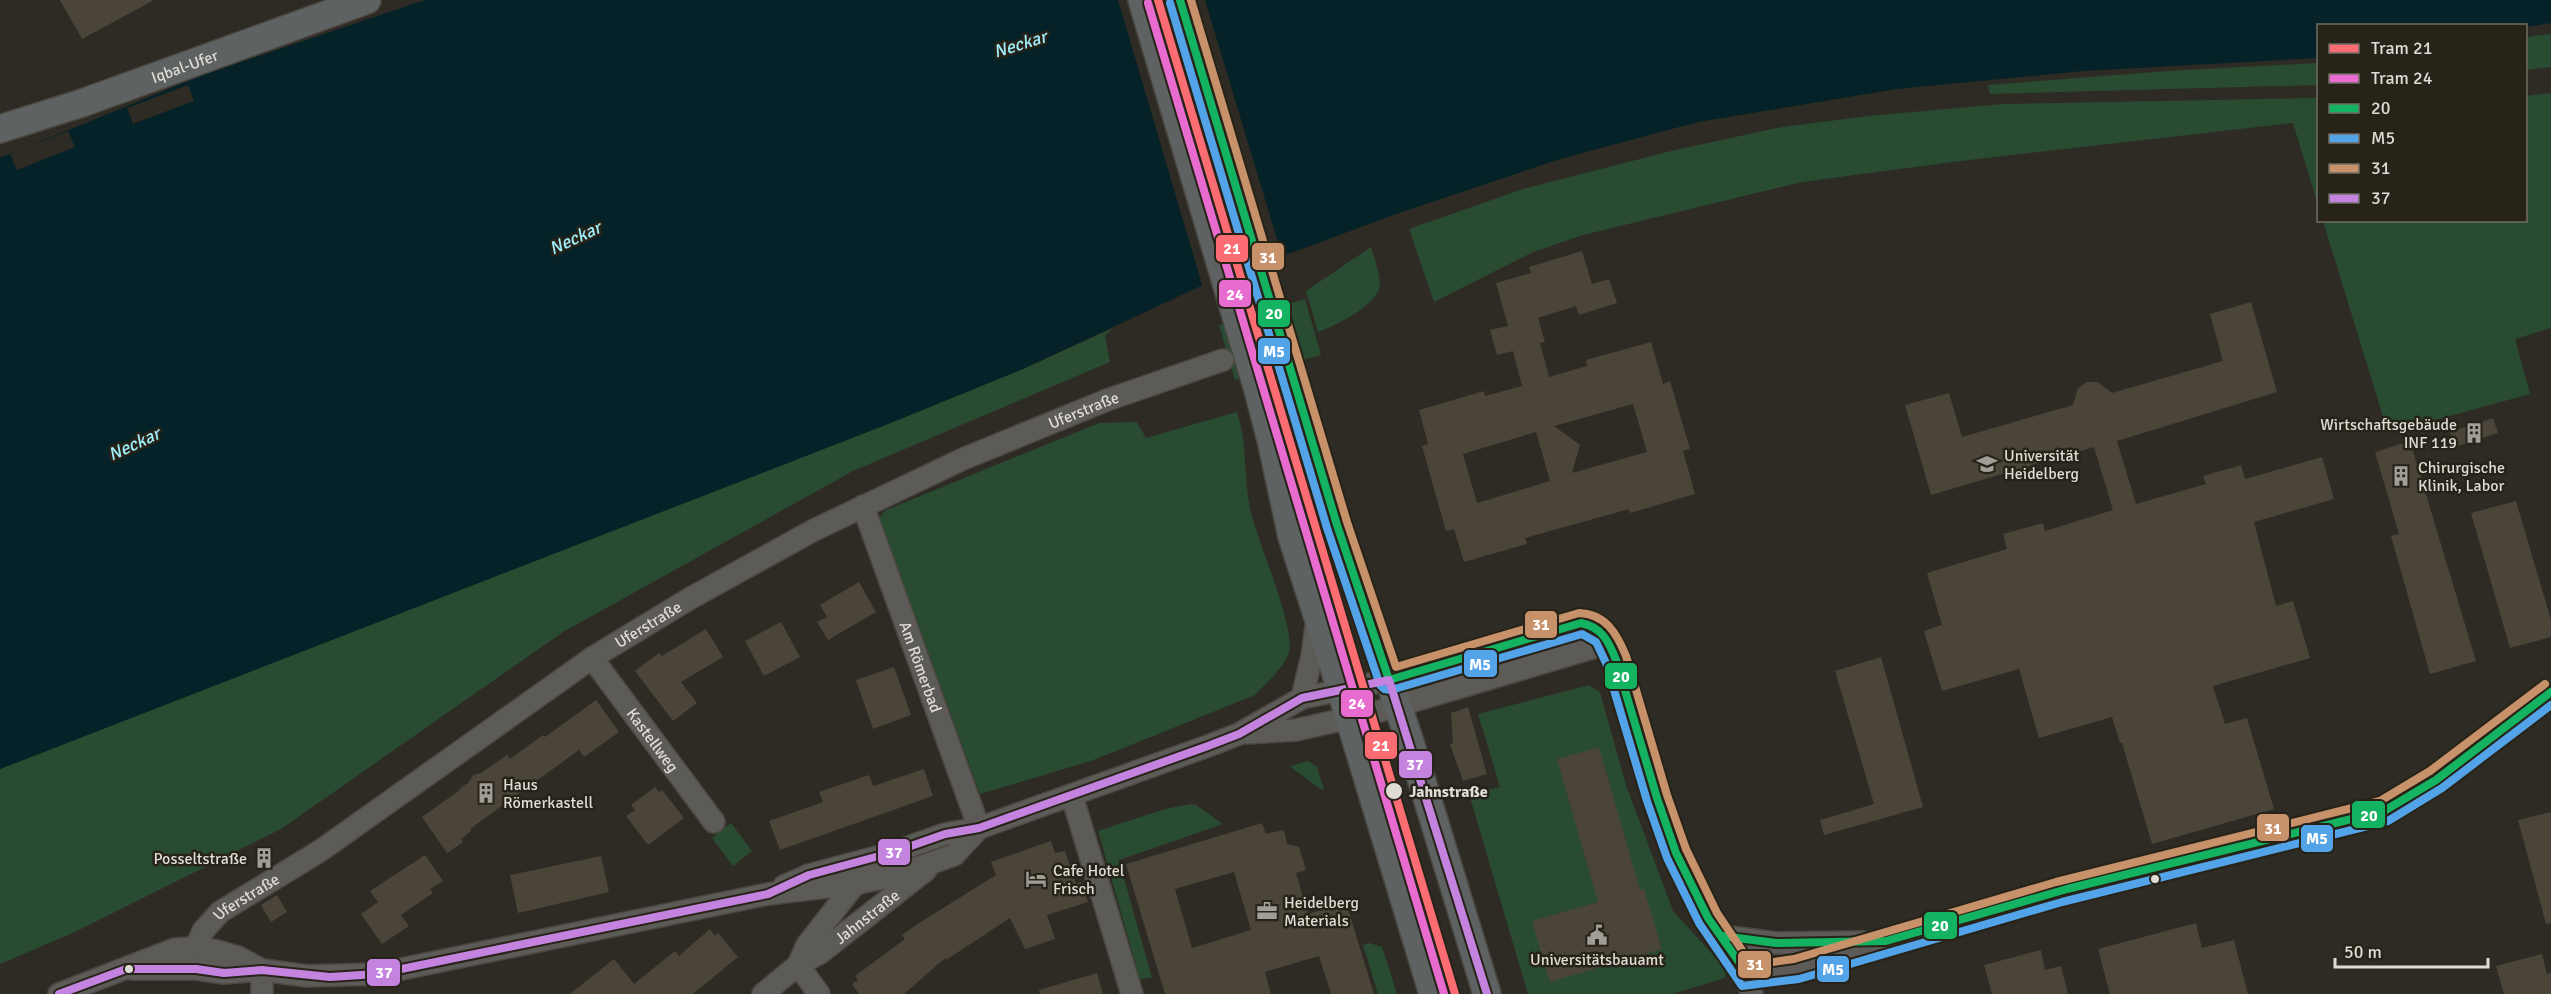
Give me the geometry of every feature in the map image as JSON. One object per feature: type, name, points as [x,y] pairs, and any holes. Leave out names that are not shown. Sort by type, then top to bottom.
[{"type":"main road","name":"Iqbal-Ufer","points":[[0,129],[82,103],[367,0]]},
{"type":"main road","points":[[1142,0],[1272,440],[1292,537],[1341,690],[1432,994]]},
{"type":"main road","points":[[1180,0],[1337,525],[1398,707],[1487,994]]},
{"type":"street","name":"Uferstraße","points":[[196,948],[203,931],[220,912],[320,851],[592,658],[700,593],[863,506],[963,459],[1072,413],[1223,360]]},
{"type":"street","name":"Am Römerbad","points":[[863,506],[980,828]]},
{"type":"street","points":[[1302,698],[1312,656],[1317,616]]},
{"type":"street","name":"Jahnstraße","points":[[798,965],[807,945],[851,890],[894,852],[945,834],[980,828],[1239,734],[1302,698],[1389,680],[1581,623],[1592,624],[1609,643],[1398,707],[1296,730],[1239,734]]},
{"type":"street","points":[[1609,643],[1676,854],[1708,918],[1722,936],[1749,985],[1886,941],[2067,889],[2384,811],[2436,780],[2551,692]]},
{"type":"street","name":"Kastellweg","points":[[592,658],[714,822]]},
{"type":"street","points":[[1072,795],[1132,994]]},
{"type":"street","name":"Jahnstraße","points":[[859,883],[933,864],[954,855],[980,828]]},
{"type":"street","points":[[768,894],[808,875],[894,852]]},
{"type":"street","name":"Jahnstraße","points":[[763,994],[798,965],[820,953],[933,864]]},
{"type":"street","points":[[126,969],[196,969],[224,973],[262,970],[319,976],[377,974],[768,894],[859,883]]},
{"type":"street","points":[[1722,936],[1776,943],[1886,941]]},
{"type":"street","points":[[59,994],[175,949],[196,948],[237,957],[262,970]]},
{"type":"street","points":[[798,965],[819,994]]},
{"type":"street","points":[[262,970],[262,994]]},
{"type":"green space","points":[[2551,34],[2551,67],[2527,70],[2527,37]]},
{"type":"green space","points":[[2317,63],[2317,85],[1990,94],[1988,85],[2168,71]]},
{"type":"green space","points":[[2551,93],[2551,328],[2515,339],[2530,394],[2388,433],[2323,222],[2527,222],[2527,96]]},
{"type":"green space","points":[[2317,98],[2317,202],[2293,123],[1952,162],[1802,182],[1583,235],[1533,252],[1434,302],[1409,229],[1523,189],[1675,150],[1777,128],[1868,116],[2003,104]]},
{"type":"green space","points":[[1371,247],[1380,280],[1378,292],[1355,314],[1318,332],[1306,291]]},
{"type":"green space","points":[[1305,299],[1321,355],[1235,380],[1219,325]]},
{"type":"green space","points":[[1113,328],[1105,336],[1110,362],[853,471],[563,632],[281,829],[75,932],[0,964],[0,769],[893,422],[1023,369]]},
{"type":"green space","points":[[1237,412],[1243,436],[1251,512],[1287,623],[1289,652],[1283,663],[1255,695],[1091,761],[980,794],[879,518],[886,510],[1099,423],[1137,422],[1146,438]]},
{"type":"green space","points":[[1589,685],[1600,692],[1626,785],[1673,911],[1726,969],[1725,978],[1672,994],[1528,994],[1469,794],[1500,787],[1478,714]]},
{"type":"green space","points":[[1308,761],[1317,767],[1324,789],[1322,790],[1291,766]]},
{"type":"green space","points":[[1196,805],[1223,824],[1119,860],[1152,978],[1140,979],[1098,831],[1165,809]]},
{"type":"green space","points":[[731,823],[752,851],[733,866],[712,838]]},
{"type":"green space","points":[[1369,943],[1382,947],[1397,994],[1378,994],[1363,945]]},
{"type":"water","name":"Neckar","points":[[425,0],[2551,0],[2551,23],[2527,27],[2527,24],[2317,24],[2317,58],[2083,71],[1897,89],[1698,122],[1560,159],[1399,213],[1201,286],[1023,369],[893,422],[0,769],[0,158],[203,75]]},
{"type":"pier","points":[[1118,0],[1205,0],[1283,259],[1203,288]]},
{"type":"pier","points":[[188,85],[194,101],[133,124],[127,108]]},
{"type":"pier","points":[[68,131],[75,147],[17,170],[10,154]]},
{"type":"building","points":[[60,0],[154,0],[82,39]]},
{"type":"building","points":[[1582,251],[1592,284],[1609,279],[1617,303],[1579,315],[1576,306],[1538,318],[1545,342],[1540,343],[1549,377],[1587,366],[1586,360],[1651,342],[1663,384],[1670,381],[1690,449],[1683,451],[1695,494],[1630,513],[1629,509],[1525,538],[1527,544],[1464,562],[1454,529],[1446,531],[1422,446],[1428,444],[1419,410],[1484,391],[1485,396],[1522,386],[1513,351],[1497,355],[1490,330],[1508,326],[1496,283],[1531,273],[1529,267]],"holes":[[[1633,404],[1647,452],[1572,473],[1580,445],[1554,426]],[[1536,432],[1550,481],[1477,503],[1463,454]]]},
{"type":"building","points":[[2251,302],[2277,392],[2117,441],[2136,504],[2206,484],[2203,476],[2241,465],[2245,479],[2322,457],[2334,499],[2254,522],[2276,606],[2293,601],[2310,658],[2213,686],[2225,724],[2247,718],[2274,809],[2152,844],[2112,717],[2039,738],[2019,669],[1942,691],[1924,631],[1942,625],[1927,573],[2007,549],[2003,534],[2043,523],[2045,531],[2113,510],[2094,447],[1931,495],[1905,405],[1949,393],[1962,437],[2073,405],[2078,388],[2087,382],[2098,382],[2112,393],[2223,361],[2210,314]]},
{"type":"building","name":"Wirtschaftsgebäude INF 119","points":[[2493,418],[2498,433],[2455,447],[2450,432]]},
{"type":"building","points":[[2410,441],[2476,661],[2430,674],[2391,536],[2399,534],[2375,452]]},
{"type":"building","points":[[2516,501],[2551,620],[2551,637],[2510,648],[2471,513]]},
{"type":"building","points":[[859,582],[876,612],[828,640],[817,622],[827,617],[820,605]]},
{"type":"building","points":[[781,622],[800,657],[764,676],[745,641]]},
{"type":"building","points":[[706,629],[723,657],[681,682],[697,703],[673,721],[635,671],[659,653],[662,656]]},
{"type":"building","points":[[1881,657],[1923,807],[1824,835],[1820,820],[1874,804],[1835,671]]},
{"type":"building","points":[[894,667],[911,715],[873,729],[856,680]]},
{"type":"building","points":[[596,700],[619,732],[584,757],[579,750],[470,829],[471,831],[461,839],[463,842],[447,853],[422,817],[460,790],[473,775],[481,773],[507,755],[510,759]]},
{"type":"building","points":[[1468,707],[1487,774],[1463,781],[1450,744],[1453,743],[1451,713]]},
{"type":"building","points":[[1599,747],[1640,890],[1644,889],[1662,949],[1550,982],[1532,921],[1598,902],[1557,759]]},
{"type":"building","points":[[924,769],[933,796],[780,850],[769,821],[823,802],[819,792],[869,775],[873,786]]},
{"type":"building","points":[[655,787],[659,792],[662,790],[684,818],[648,845],[626,816],[635,810],[631,805]]},
{"type":"building","points":[[2551,812],[2551,923],[2546,924],[2518,820]]},
{"type":"building","name":"Heidelberg Materials","points":[[1262,823],[1266,834],[1284,830],[1287,844],[1299,847],[1306,870],[1296,873],[1308,914],[1346,902],[1374,994],[1331,994],[1319,956],[1265,972],[1271,994],[1165,994],[1126,864]],"holes":[[[1234,872],[1251,930],[1192,948],[1175,889]]]},
{"type":"building","points":[[1051,841],[1055,853],[1065,851],[1076,884],[1081,882],[1088,902],[1047,915],[1055,939],[1025,949],[1010,918],[946,960],[945,958],[904,994],[859,994],[852,984],[858,980],[855,976],[905,939],[902,935],[996,875],[991,862]]},
{"type":"building","points":[[425,855],[443,881],[430,889],[433,893],[401,915],[409,926],[382,944],[361,914],[378,902],[370,891]]},
{"type":"building","points":[[601,856],[609,892],[518,913],[510,875]]},
{"type":"building","points":[[277,895],[287,912],[271,922],[261,905]]},
{"type":"building","points":[[2196,923],[2202,948],[2234,940],[2248,994],[2110,994],[2098,949]]},
{"type":"building","points":[[710,929],[715,936],[718,933],[738,957],[693,994],[570,994],[614,959],[634,984],[675,951],[679,956]]},
{"type":"building","points":[[2041,950],[2045,970],[2061,966],[2068,994],[1992,994],[1984,965]]},
{"type":"building","points":[[2542,954],[2547,974],[2551,973],[2551,994],[2504,994],[2496,966]]},
{"type":"building","points":[[1097,973],[1103,994],[1040,994],[1039,990]]},
{"type":"tram line","name":"21","points":[[1158,0],[1455,994]]},
{"type":"tram line","name":"24","points":[[1148,3],[1444,994]]},
{"type":"transit line","name":"20","points":[[1180,0],[1337,525],[1389,680],[1581,623],[1594,628],[1604,636],[1616,660],[1657,798],[1676,853],[1708,918],[1739,962],[1746,976]]},
{"type":"transit line","name":"31","points":[[1191,0],[1347,522],[1396,667],[1579,613],[1588,614],[1603,621],[1619,640],[1626,656],[1667,795],[1686,849],[1717,913],[1752,965],[1794,959],[2056,882],[2380,801],[2430,771],[2545,684]]},
{"type":"transit line","name":"M5","points":[[1170,3],[1327,528],[1380,685],[1384,689],[1391,690],[1582,634],[1596,642],[1606,663],[1647,801],[1667,858],[1699,923],[1742,986],[1799,979],[2062,902],[2388,821],[2442,788],[2551,705]]},
{"type":"transit line","name":"37","points":[[59,994],[126,969],[196,969],[224,973],[262,970],[330,977],[377,974],[768,894],[809,875],[894,852],[945,834],[979,828],[1208,746],[1239,734],[1302,698],[1389,680],[1487,994]]},
{"type":"transit line","name":"20","points":[[1722,936],[1776,943],[1886,941],[2067,889],[2384,811],[2436,780],[2551,692]]},
{"type":"place","name":"Wirtschaftsgebäude INF 119","points":[[2474,433]]},
{"type":"place","name":"Universität Heidelberg","points":[[1987,464]]},
{"type":"place","name":"Chirurgische Klinik, Labor","points":[[2401,476]]},
{"type":"place","name":"Jahnstraße","points":[[1394,791]]},
{"type":"place","name":"Haus Römerkastell","points":[[486,793]]},
{"type":"place","name":"Posseltstraße","points":[[264,858]]},
{"type":"place","name":"Cafe Hotel Frisch","points":[[1036,879]]},
{"type":"place","name":"Heidelberg Materials","points":[[1267,911]]},
{"type":"place","name":"Universitätsbauamt","points":[[1597,935]]}]
